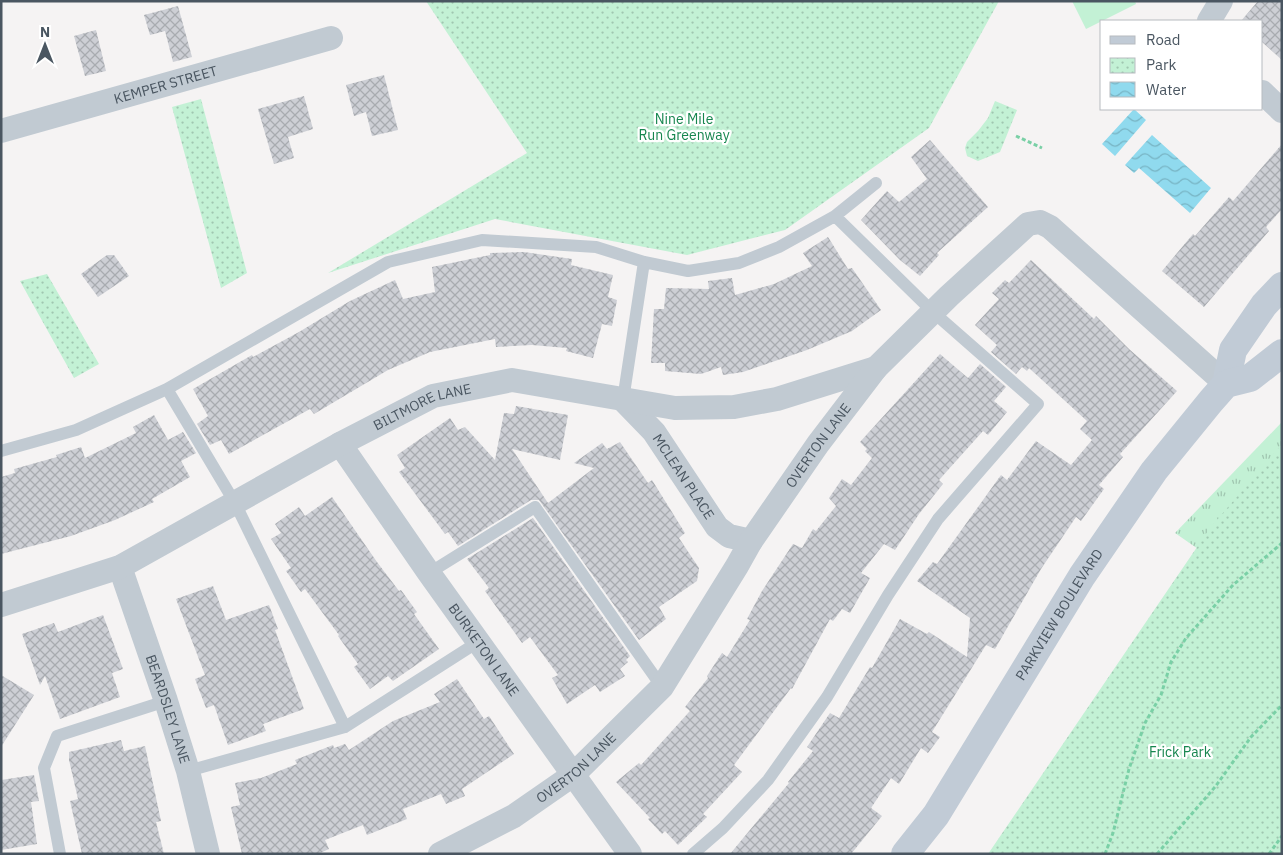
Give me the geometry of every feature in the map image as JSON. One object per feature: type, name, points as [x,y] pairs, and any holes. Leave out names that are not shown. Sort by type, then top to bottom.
[{"type":"street","points":[[1210,20],[1221,1]]},
{"type":"street","name":"KEMPER STREET","points":[[1,131],[331,38]]},
{"type":"street","points":[[1263,93],[1282,111]]},
{"type":"street","name":"OVERTON LANE","points":[[440,854],[514,816],[573,775],[662,687],[738,566],[751,541],[818,444],[876,368],[1028,224],[1040,222],[1050,227],[1226,384]]},
{"type":"street","name":"PARKVIEW BOULEVARD","points":[[905,854],[936,815],[1088,568],[1154,471],[1226,384],[1233,350],[1264,306],[1282,286]]},
{"type":"street","points":[[1226,384],[1250,378],[1282,353]]},
{"type":"street","name":"BILTMORE LANE","points":[[1,604],[120,567],[340,444],[433,396],[512,380],[675,408],[734,407],[777,399],[876,368]]},
{"type":"street","name":"MCLEAN PLACE","points":[[624,400],[654,432],[717,526],[729,536],[751,541]]},
{"type":"street","name":"BURKETON LANE","points":[[340,444],[429,573],[630,854]]},
{"type":"street","name":"BEARDSLEY LANE","points":[[120,567],[188,771],[208,854]]},
{"type":"lane","points":[[1,451],[76,430],[167,389],[388,262],[482,240],[596,247],[644,262],[688,271],[739,263],[779,247],[835,216],[876,183]]},
{"type":"lane","points":[[693,854],[723,828],[768,780],[827,697],[888,595],[938,518],[1038,404],[934,312],[835,216]]},
{"type":"lane","points":[[624,400],[644,262]]},
{"type":"lane","points":[[167,389],[235,503],[344,727]]},
{"type":"lane","points":[[429,573],[535,507],[662,687]]},
{"type":"lane","points":[[188,771],[344,727],[478,642]]},
{"type":"lane","points":[[60,854],[44,768],[57,736],[166,701]]},
{"type":"path","points":[[1016,136],[1042,148]]},
{"type":"path","points":[[1104,854],[1113,833],[1133,760],[1146,723],[1161,695],[1171,662],[1186,638],[1233,586],[1282,543]]},
{"type":"path","points":[[1157,854],[1215,787],[1251,737],[1282,706]]},
{"type":"path","points":[[1270,852],[1282,836]]},
{"type":"green space","name":"Nine Mile Run Greenway","points":[[426,1],[999,1],[929,128],[785,230],[687,255],[495,219],[328,273],[527,153]]},
{"type":"green space","points":[[1072,1],[1135,1],[1136,4],[1104,20],[1100,20],[1100,22],[1086,29]]},
{"type":"green space","points":[[201,99],[247,273],[221,288],[172,107]]},
{"type":"green space","points":[[995,101],[1017,110],[1000,152],[978,161],[967,156],[965,148],[967,142],[988,118]]},
{"type":"green space","points":[[47,274],[99,364],[74,378],[20,281]]},
{"type":"green space","points":[[1282,422],[1282,607],[1175,533]]},
{"type":"green space","name":"Frick Park","points":[[1282,444],[1282,854],[988,854],[1210,528]]},
{"type":"water","points":[[1133,110],[1146,120],[1115,156],[1102,144]]},
{"type":"water","points":[[1152,135],[1211,188],[1190,213],[1139,168],[1134,173],[1125,165]]},
{"type":"building","points":[[1258,1],[1282,1],[1282,60],[1263,43],[1263,20],[1242,20]]},
{"type":"building","points":[[178,6],[192,57],[173,62],[165,31],[150,35],[144,15]]},
{"type":"building","points":[[96,30],[106,71],[85,76],[74,36]]},
{"type":"building","points":[[384,75],[398,130],[372,136],[366,112],[354,116],[346,85]]},
{"type":"building","points":[[304,96],[313,129],[288,137],[294,158],[274,164],[258,109]]},
{"type":"building","points":[[930,140],[988,207],[937,253],[939,255],[920,276],[900,260],[861,220],[887,191],[899,202],[927,179],[911,157]]},
{"type":"building","points":[[1282,144],[1282,209],[1266,227],[1269,231],[1204,307],[1162,271],[1193,234],[1195,236],[1229,197],[1233,201]]},
{"type":"building","points":[[828,237],[848,269],[852,268],[881,310],[852,331],[807,350],[743,372],[723,375],[721,367],[701,374],[665,371],[665,363],[651,363],[654,309],[664,309],[666,288],[709,289],[708,281],[732,278],[735,295],[774,284],[812,266],[803,253]]},
{"type":"building","points":[[524,252],[572,259],[571,265],[613,275],[608,297],[617,300],[612,326],[602,324],[593,358],[566,351],[567,348],[532,345],[496,347],[495,339],[430,352],[388,370],[314,414],[310,409],[229,454],[221,440],[210,445],[197,424],[208,416],[193,389],[252,355],[253,357],[299,332],[350,301],[395,280],[403,299],[435,292],[432,267],[490,255],[490,253]]},
{"type":"building","points":[[107,255],[114,255],[129,276],[98,297],[81,274]]},
{"type":"building","points":[[1031,260],[1094,319],[1096,316],[1129,349],[1177,391],[1120,454],[1123,457],[1099,485],[1104,489],[1081,521],[1076,517],[1041,569],[995,649],[986,645],[932,732],[940,737],[928,753],[921,748],[899,784],[891,778],[871,808],[882,816],[851,854],[730,854],[813,751],[807,747],[830,713],[839,718],[870,667],[872,668],[900,619],[927,634],[929,632],[967,657],[970,618],[917,581],[933,562],[937,564],[1001,475],[1007,480],[1036,441],[1071,465],[1092,440],[1080,429],[1087,421],[1029,368],[1027,371],[1022,367],[1016,374],[991,352],[997,345],[975,325],[999,299],[992,293],[1005,280],[1009,283]]},
{"type":"building","points":[[940,354],[968,378],[980,364],[1006,387],[994,401],[1007,412],[988,435],[983,431],[939,480],[943,484],[919,514],[895,550],[884,544],[861,573],[870,578],[850,613],[842,609],[833,621],[830,619],[792,689],[734,765],[742,772],[703,814],[707,817],[678,845],[665,831],[662,834],[648,819],[650,818],[616,782],[639,763],[641,765],[690,711],[685,707],[708,678],[707,676],[722,653],[727,657],[750,620],[747,619],[762,591],[793,544],[802,548],[813,529],[816,531],[836,506],[829,498],[842,479],[851,485],[872,458],[860,442]]},
{"type":"building","points":[[516,406],[568,415],[560,460],[512,449],[548,503],[594,468],[574,463],[602,443],[607,449],[620,442],[648,483],[652,480],[685,533],[679,538],[699,568],[697,581],[659,607],[666,619],[639,640],[539,500],[531,500],[458,546],[448,532],[445,534],[399,472],[405,468],[397,455],[450,418],[458,430],[465,427],[495,460],[504,413],[514,414]]},
{"type":"building","points":[[154,415],[168,440],[183,432],[196,453],[181,461],[190,477],[152,499],[154,502],[115,520],[71,536],[1,554],[1,477],[15,473],[14,469],[57,457],[56,455],[81,447],[85,458],[136,433],[133,427]]},
{"type":"building","points":[[332,497],[377,562],[417,612],[414,614],[439,649],[393,681],[388,676],[370,689],[354,667],[358,664],[339,635],[305,589],[301,592],[286,571],[291,568],[271,539],[281,533],[275,524],[299,507],[305,516]]},
{"type":"building","points":[[533,518],[630,656],[626,660],[628,662],[620,669],[625,676],[600,692],[595,685],[567,704],[552,678],[558,675],[530,637],[522,643],[485,591],[489,588],[467,559]]},
{"type":"building","points":[[213,586],[226,620],[269,605],[278,629],[275,630],[304,709],[263,724],[266,731],[228,745],[214,705],[206,708],[195,679],[205,675],[176,599]]},
{"type":"building","points":[[103,615],[123,669],[112,673],[120,697],[60,719],[45,676],[40,685],[22,634],[54,623],[58,632]]},
{"type":"building","points":[[1,675],[34,695],[1,747]]},
{"type":"building","points":[[457,679],[484,719],[489,716],[514,754],[462,789],[465,796],[446,804],[441,794],[403,809],[407,819],[367,835],[363,825],[325,840],[329,849],[318,854],[242,854],[231,807],[240,805],[235,783],[261,778],[297,764],[295,760],[333,745],[334,748],[345,744],[349,750],[393,721],[440,702],[434,694]]},
{"type":"building","points":[[121,740],[124,751],[145,746],[161,821],[156,822],[164,854],[82,854],[70,801],[78,799],[69,760],[69,752]]},
{"type":"building","points":[[34,775],[39,801],[31,802],[37,844],[1,850],[1,780]]}]
